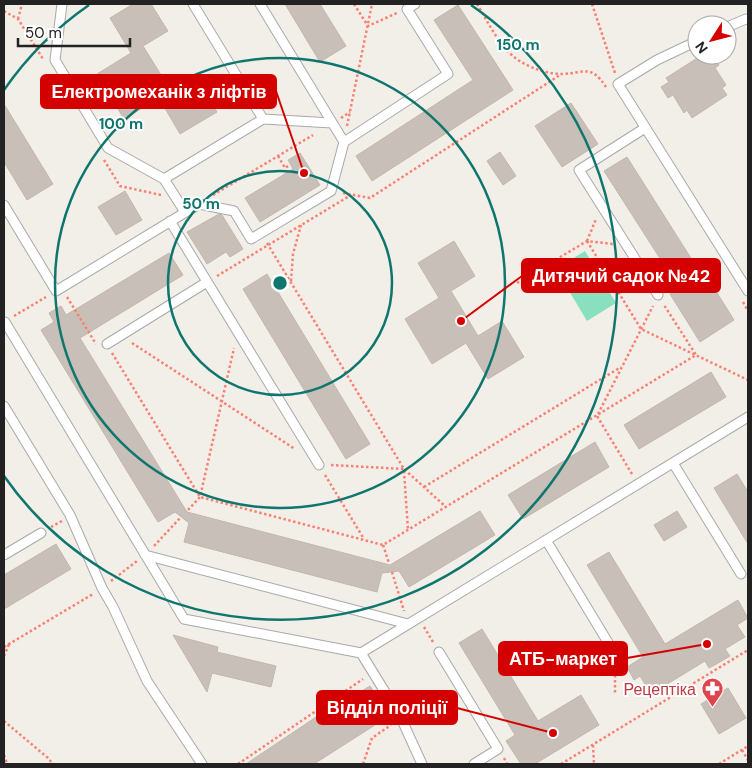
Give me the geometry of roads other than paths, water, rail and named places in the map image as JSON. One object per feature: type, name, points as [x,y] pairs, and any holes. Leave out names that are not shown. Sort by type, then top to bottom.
[{"type":"lane","points":[[62,4],[55,60],[108,148],[164,179],[185,212]]},
{"type":"lane","points":[[193,4],[263,119]]},
{"type":"lane","points":[[260,4],[344,142]]},
{"type":"lane","points":[[4,205],[58,289],[199,204],[234,211],[251,240],[331,191],[344,142],[448,74],[407,9],[415,4]]},
{"type":"lane","points":[[737,23],[746,19]]},
{"type":"lane","points":[[687,46],[657,60],[618,84],[748,291]]},
{"type":"lane","points":[[164,179],[263,119],[332,123]]},
{"type":"lane","points":[[646,128],[579,170],[658,295]]},
{"type":"lane","points":[[170,221],[319,465]]},
{"type":"lane","points":[[103,346],[207,282]]},
{"type":"lane","points":[[5,322],[184,619],[361,653],[748,417]]},
{"type":"lane","points":[[4,406],[70,515],[102,588],[113,607],[147,682],[202,764]]},
{"type":"lane","points":[[674,463],[741,574]]},
{"type":"lane","points":[[4,555],[41,533]]},
{"type":"lane","points":[[546,540],[615,654]]},
{"type":"lane","points":[[145,555],[408,624]]},
{"type":"lane","points":[[439,652],[498,749],[474,764]]},
{"type":"lane","points":[[361,653],[401,718],[422,764]]},
{"type":"place","name":"Електромеханік з ліфтів","points":[[304,173]]},
{"type":"place","name":"Дитячий садок №42","points":[[461,321]]},
{"type":"place","name":"АТБ-маркет","points":[[707,644]]},
{"type":"place","name":"Рецептіка","points":[[712,708]]},
{"type":"place","name":"Відділ поліції","points":[[553,733]]}]
